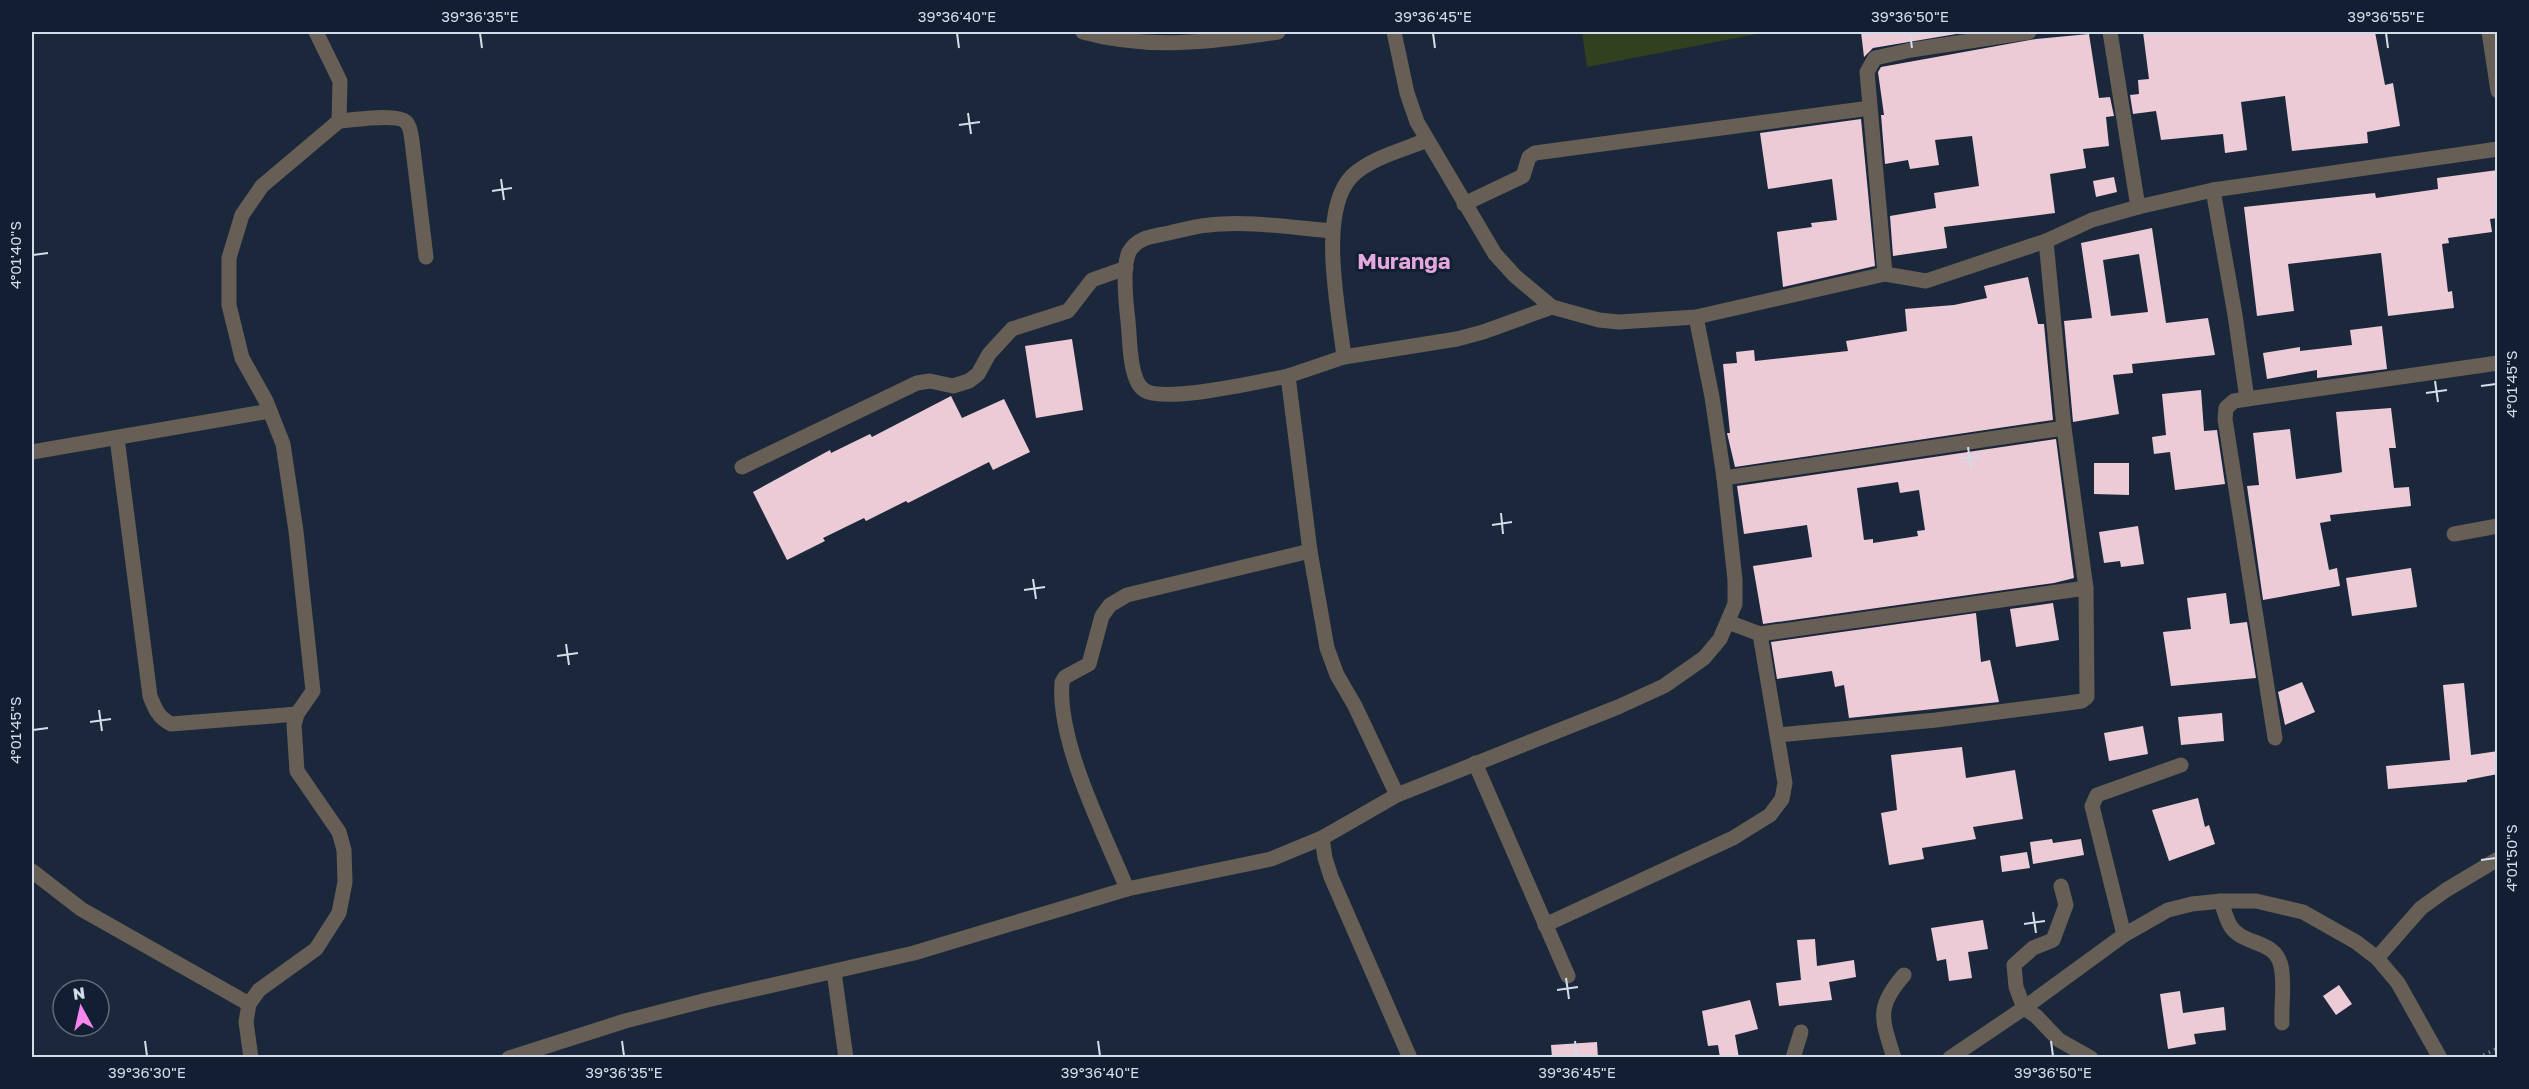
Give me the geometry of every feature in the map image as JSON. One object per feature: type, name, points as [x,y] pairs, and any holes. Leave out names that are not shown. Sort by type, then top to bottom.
[{"type":"street","points":[[316,32],[340,81],[339,121]]},
{"type":"street","points":[[1083,32],[1142,42],[1176,43],[1278,32]]},
{"type":"street","points":[[1394,32],[1407,93],[1427,140],[1484,238],[1503,265],[1552,306],[1599,320],[1619,322],[1696,317],[1885,274],[1926,281],[2046,241],[2092,220],[2138,207],[2213,190],[2498,149]]},
{"type":"street","points":[[1885,274],[1867,72],[1875,58],[1911,50],[2029,32]]},
{"type":"street","points":[[2110,32],[2138,207]]},
{"type":"street","points":[[2489,32],[2498,91]]},
{"type":"street","points":[[1464,204],[1522,176],[1529,157],[1535,153],[1870,108]]},
{"type":"street","points":[[251,1058],[246,1022],[249,1004],[259,990],[316,949],[339,913],[345,882],[344,850],[339,832],[297,771],[294,742],[297,714],[313,692],[296,531],[283,444],[270,411],[242,358],[229,305],[229,258],[242,215],[262,186],[339,121],[395,117],[405,121],[410,129],[426,257]]},
{"type":"street","points":[[1344,357],[1332,231],[1343,187],[1353,175],[1369,164],[1427,140]]},
{"type":"street","points":[[2213,190],[2247,399]]},
{"type":"street","points":[[1332,231],[1232,224],[1209,225],[1147,237],[1136,243],[1128,254],[1126,306],[1132,367],[1137,382],[1145,391],[1182,394],[1288,376],[1344,357],[1457,339],[1483,332],[1552,306]]},
{"type":"street","points":[[1778,735],[1924,721],[2082,701],[2089,694],[2086,588],[2064,428],[2046,241]]},
{"type":"street","points":[[742,467],[917,383],[930,381],[953,386],[963,385],[978,374],[988,354],[1012,329],[1068,311],[1092,280],[1126,268]]},
{"type":"street","points":[[509,1058],[625,1021],[742,991],[914,953],[1127,889],[1271,859],[1322,838],[1397,795],[1618,707],[1664,686],[1704,658],[1720,639],[1735,604],[1735,580],[1724,478],[1712,397],[1696,317]]},
{"type":"street","points":[[2275,738],[2225,419],[2226,408],[2234,401],[2498,363]]},
{"type":"street","points":[[1288,376],[1310,551],[1328,648],[1337,675],[1355,706],[1397,795]]},
{"type":"street","points":[[32,452],[270,411]]},
{"type":"street","points":[[1724,478],[2064,428]]},
{"type":"street","points":[[117,438],[150,696],[155,710],[161,719],[171,724],[297,714]]},
{"type":"street","points":[[2454,534],[2498,526]]},
{"type":"street","points":[[1127,889],[1080,773],[1067,731],[1062,682],[1065,677],[1089,664],[1102,616],[1110,605],[1127,595],[1310,551]]},
{"type":"street","points":[[1728,622],[1760,634],[2086,588]]},
{"type":"street","points":[[1545,925],[1733,838],[1770,815],[1785,794],[1778,735],[1760,634]]},
{"type":"street","points":[[1475,763],[1568,976]]},
{"type":"street","points":[[2124,935],[2092,806],[2097,795],[2181,765]]},
{"type":"street","points":[[1322,838],[1331,877],[1410,1058]]},
{"type":"street","points":[[2377,958],[2421,908],[2498,859]]},
{"type":"street","points":[[32,871],[81,909],[249,1004]]},
{"type":"street","points":[[2061,886],[2066,905],[2053,940],[2033,948],[2014,964],[2016,987],[2024,1008],[2036,1016],[2059,1040],[2091,1058]]},
{"type":"street","points":[[2221,901],[2232,929],[2269,947],[2277,955],[2281,965],[2282,1023]]},
{"type":"street","points":[[1950,1058],[2024,1008],[2124,935],[2168,910],[2192,904],[2221,901],[2256,901],[2303,912],[2356,942],[2377,958],[2398,983],[2440,1058]]},
{"type":"street","points":[[834,972],[846,1058]]},
{"type":"street","points":[[1894,1058],[1884,1022],[1883,1009],[1891,990],[1904,975]]},
{"type":"street","points":[[1794,1058],[1801,1032]]},
{"type":"path","points":[[2478,1058],[2498,1048]]},
{"type":"green space","points":[[1582,32],[1767,32],[1587,67]]},
{"type":"building","points":[[1861,32],[1968,32],[1873,48],[1864,57]]},
{"type":"building","points":[[2143,32],[2375,32],[2385,85],[2393,83],[2400,126],[2367,132],[2368,143],[2292,151],[2285,96],[2241,102],[2247,150],[2225,153],[2223,134],[2161,140],[2156,111],[2133,114],[2130,95],[2139,94],[2138,80],[2149,79]]},
{"type":"building","points":[[2089,34],[2099,98],[2110,97],[2114,116],[2106,117],[2109,146],[2083,149],[2086,168],[2050,174],[2055,213],[1944,227],[1947,248],[1893,256],[1890,216],[1936,208],[1934,193],[1979,186],[1972,136],[1935,140],[1939,165],[1910,169],[1908,160],[1885,164],[1881,115],[1884,115],[1878,72],[1881,67],[2036,39]]},
{"type":"building","points":[[1861,119],[1875,266],[1783,287],[1777,232],[1812,227],[1811,223],[1837,220],[1832,179],[1768,189],[1760,133]]},
{"type":"building","points":[[2498,170],[2498,218],[2490,219],[2492,232],[2448,238],[2449,243],[2442,244],[2448,292],[2452,291],[2454,308],[2388,316],[2381,253],[2288,264],[2294,311],[2257,316],[2244,207],[2375,193],[2376,198],[2438,189],[2437,178]]},
{"type":"building","points":[[2114,177],[2117,192],[2096,197],[2093,181]]},
{"type":"building","points":[[2152,228],[2166,323],[2208,318],[2215,355],[2132,364],[2133,373],[2113,375],[2119,414],[2073,422],[2064,321],[2092,318],[2081,243]],"holes":[[[2139,254],[2148,312],[2111,316],[2103,260]]]},
{"type":"building","points":[[2028,277],[2038,324],[2044,324],[2053,420],[1735,467],[1727,433],[1730,433],[1723,364],[1737,363],[1736,352],[1754,350],[1755,361],[1848,351],[1846,341],[1907,331],[1905,309],[1954,305],[1987,298],[1984,286]]},
{"type":"building","points":[[2382,326],[2387,369],[2317,378],[2317,370],[2267,379],[2263,353],[2300,347],[2300,351],[2352,345],[2350,330]]},
{"type":"building","points":[[1072,339],[1083,410],[1036,418],[1025,346]]},
{"type":"building","points":[[2201,390],[2204,431],[2217,430],[2225,484],[2175,490],[2170,452],[2154,454],[2152,437],[2166,435],[2162,394]]},
{"type":"building","points":[[951,396],[962,418],[1004,399],[1030,452],[993,470],[989,462],[908,503],[906,501],[866,521],[864,518],[823,538],[825,541],[787,560],[753,492],[830,450],[831,453],[870,434],[872,437]]},
{"type":"building","points":[[2391,408],[2396,448],[2389,448],[2394,488],[2409,487],[2411,506],[2330,515],[2331,521],[2320,523],[2329,570],[2337,568],[2340,586],[2263,600],[2247,486],[2259,485],[2253,433],[2290,429],[2296,479],[2338,473],[2342,472],[2336,412]]},
{"type":"building","points":[[2056,439],[2074,578],[2054,583],[1763,624],[1753,566],[1812,557],[1807,525],[1744,534],[1737,486]],"holes":[[[1898,482],[1900,493],[1919,490],[1925,530],[1917,531],[1918,536],[1873,543],[1873,539],[1864,540],[1857,488]]]},
{"type":"building","points":[[2094,463],[2129,463],[2129,495],[2094,494]]},
{"type":"building","points":[[2138,526],[2144,564],[2121,567],[2120,561],[2104,563],[2099,532]]},
{"type":"building","points":[[2411,568],[2417,607],[2352,616],[2346,578]]},
{"type":"building","points":[[2226,593],[2230,624],[2247,622],[2256,678],[2171,686],[2163,632],[2191,629],[2187,598]]},
{"type":"building","points":[[2053,603],[2059,640],[2016,647],[2010,609]]},
{"type":"building","points":[[1976,613],[1981,662],[1990,660],[1999,702],[1849,718],[1844,685],[1835,687],[1832,671],[1777,679],[1771,642]]},
{"type":"building","points":[[2302,682],[2315,712],[2285,725],[2278,692]]},
{"type":"building","points":[[2464,683],[2471,755],[2498,751],[2498,774],[2467,780],[2467,782],[2388,789],[2386,766],[2450,760],[2443,685]]},
{"type":"building","points":[[2222,713],[2224,741],[2181,745],[2178,717]]},
{"type":"building","points":[[2143,726],[2148,754],[2109,761],[2104,733]]},
{"type":"building","points":[[1962,747],[1966,778],[2015,770],[2023,819],[1973,827],[1976,839],[1922,848],[1924,859],[1889,865],[1881,813],[1897,810],[1891,755]]},
{"type":"building","points":[[2198,798],[2205,827],[2209,825],[2215,844],[2169,861],[2152,810]]},
{"type":"building","points":[[2052,839],[2053,843],[2081,839],[2084,855],[2033,864],[2030,842]]},
{"type":"building","points":[[2027,852],[2030,868],[2002,872],[2000,856]]},
{"type":"building","points":[[1983,920],[1988,949],[1968,952],[1972,978],[1949,981],[1946,959],[1937,961],[1931,928]]},
{"type":"building","points":[[1815,939],[1817,966],[1854,960],[1856,977],[1829,982],[1832,1000],[1779,1006],[1776,983],[1801,980],[1797,940]]},
{"type":"building","points":[[2339,985],[2352,1004],[2336,1015],[2323,996]]},
{"type":"building","points":[[2180,991],[2183,1013],[2224,1007],[2226,1030],[2194,1034],[2196,1044],[2168,1049],[2160,994]]},
{"type":"building","points":[[1750,1000],[1758,1029],[1735,1035],[1739,1058],[1720,1058],[1718,1045],[1708,1046],[1702,1011]]},
{"type":"building","points":[[1597,1042],[1598,1058],[1552,1058],[1551,1045]]},
{"type":"district","name":"Muranga","points":[[1404,261]]}]
